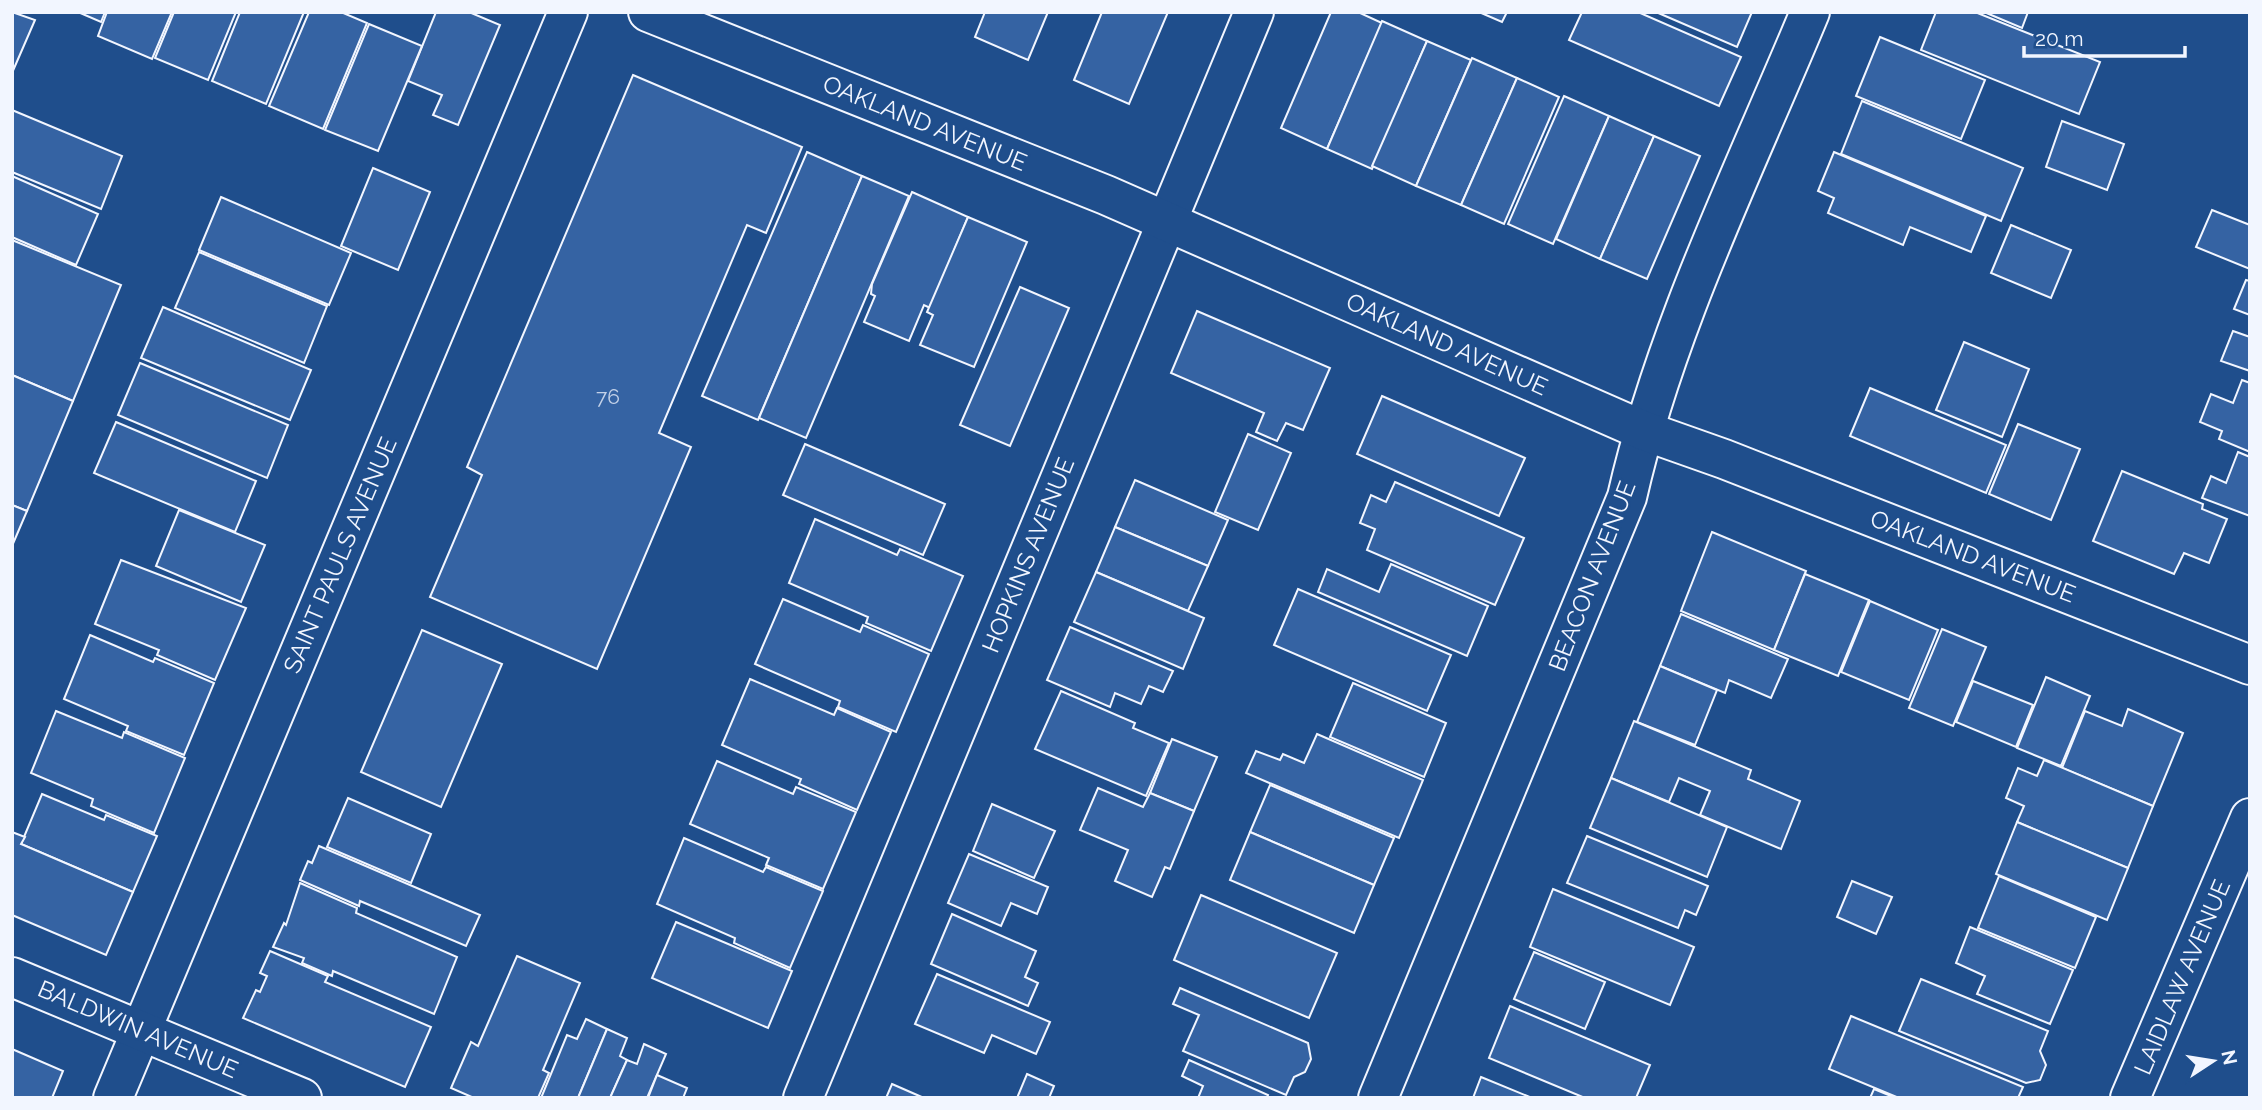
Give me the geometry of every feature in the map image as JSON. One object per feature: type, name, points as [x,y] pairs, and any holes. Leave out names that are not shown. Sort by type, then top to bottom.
[{"type":"street","name":"SAINT PAULS AVENUE","points":[[113,1098],[568,12]]},
{"type":"street","name":"OAKLAND AVENUE","points":[[649,12],[1106,195],[1642,430],[2250,666]]},
{"type":"street","name":"HOPKINS AVENUE","points":[[803,1098],[1254,12]]},
{"type":"street","name":"BEACON AVENUE","points":[[1378,1098],[1627,497],[1642,430],[1665,360],[1810,12]]},
{"type":"street","name":"LAIDLAW AVENUE","points":[[2130,1098],[2250,818]]},
{"type":"street","name":"BALDWIN AVENUE","points":[[12,976],[302,1098]]},
{"type":"building","points":[[12,12],[35,20],[12,73]]},
{"type":"building","points":[[78,12],[105,12],[101,22]]},
{"type":"building","points":[[107,12],[172,12],[152,59],[98,36]]},
{"type":"building","points":[[174,12],[236,12],[208,80],[155,58]]},
{"type":"building","points":[[240,12],[304,12],[266,104],[212,81]]},
{"type":"building","points":[[309,12],[341,12],[367,23],[323,129],[269,106]]},
{"type":"building","points":[[436,12],[469,12],[500,25],[458,125],[433,115],[442,95],[408,81]]},
{"type":"building","points":[[985,12],[1048,12],[1028,60],[975,37]]},
{"type":"building","points":[[1102,12],[1168,12],[1129,104],[1074,80]]},
{"type":"building","points":[[1331,12],[1358,12],[1382,23],[1327,149],[1281,128]]},
{"type":"building","points":[[1479,12],[1507,12],[1502,22]]},
{"type":"building","points":[[1582,12],[1638,12],[1741,57],[1719,106],[1569,40]]},
{"type":"building","points":[[1656,12],[1752,12],[1737,47]]},
{"type":"building","points":[[1936,12],[1975,12],[2100,62],[2079,114],[1921,50]]},
{"type":"building","points":[[1984,12],[2028,12],[2022,28]]},
{"type":"building","points":[[1382,21],[1427,41],[1372,169],[1327,149]]},
{"type":"building","points":[[369,24],[422,46],[378,151],[325,130]]},
{"type":"building","points":[[1880,37],[1985,80],[1961,139],[1856,96]]},
{"type":"building","points":[[1427,41],[1471,60],[1416,186],[1372,166]]},
{"type":"building","points":[[1472,58],[1517,78],[1461,205],[1416,186]]},
{"type":"building","points":[[633,75],[802,147],[766,233],[747,225],[659,433],[691,447],[597,669],[430,597],[482,475],[467,467]]},
{"type":"building","points":[[1517,78],[1559,97],[1504,224],[1461,205]]},
{"type":"building","points":[[1564,96],[1609,116],[1553,244],[1508,224]]},
{"type":"building","points":[[1862,101],[2023,168],[2001,221],[1841,154]]},
{"type":"building","points":[[12,110],[122,156],[101,209],[12,172]]},
{"type":"building","points":[[1609,116],[1654,136],[1600,259],[1556,239]]},
{"type":"building","points":[[2062,121],[2124,144],[2107,190],[2046,167]]},
{"type":"building","points":[[1654,136],[1700,156],[1647,279],[1600,259]]},
{"type":"building","points":[[807,152],[862,176],[758,420],[702,396]]},
{"type":"building","points":[[1834,152],[1986,216],[1971,252],[1910,227],[1903,245],[1828,213],[1834,198],[1818,191]]},
{"type":"building","points":[[373,168],[430,192],[398,270],[341,246]]},
{"type":"building","points":[[12,176],[98,214],[76,265],[12,237]]},
{"type":"building","points":[[862,176],[909,196],[806,438],[759,418]]},
{"type":"building","points":[[912,192],[968,217],[930,308],[924,305],[909,341],[864,322],[875,296],[871,294],[872,284]]},
{"type":"building","points":[[221,197],[351,253],[329,305],[199,250]]},
{"type":"building","points":[[2212,210],[2250,225],[2250,269],[2196,247]]},
{"type":"building","points":[[968,217],[1027,242],[974,367],[920,345],[933,315],[927,312]]},
{"type":"building","points":[[2011,225],[2071,250],[2051,298],[1991,273]]},
{"type":"building","points":[[12,240],[121,285],[73,401],[12,375]]},
{"type":"building","points":[[199,252],[327,306],[304,363],[175,308]]},
{"type":"building","points":[[2246,280],[2250,281],[2250,315],[2234,309]]},
{"type":"building","points":[[1020,287],[1069,308],[1010,446],[960,425]]},
{"type":"building","points":[[163,307],[311,370],[290,420],[141,358]]},
{"type":"building","points":[[1197,311],[1330,368],[1303,430],[1286,423],[1277,441],[1256,432],[1264,413],[1171,373]]},
{"type":"building","points":[[2233,331],[2250,337],[2250,371],[2221,361]]},
{"type":"building","points":[[1964,342],[2029,369],[2002,437],[1936,410]]},
{"type":"building","points":[[140,363],[288,425],[267,478],[118,415]]},
{"type":"building","points":[[12,375],[73,401],[27,511],[12,505]]},
{"type":"building","points":[[2242,380],[2250,383],[2250,452],[2219,439],[2222,431],[2200,422],[2211,394],[2233,403]]},
{"type":"building","points":[[1870,388],[2006,445],[1986,493],[1850,436]]},
{"type":"building","points":[[1382,396],[1525,458],[1499,516],[1357,454]]},
{"type":"building","points":[[116,422],[256,481],[235,532],[94,473]]},
{"type":"building","points":[[2018,424],[2080,449],[2051,520],[1989,494]]},
{"type":"building","points":[[1248,434],[1291,453],[1258,530],[1215,512]]},
{"type":"building","points":[[805,444],[945,504],[923,555],[783,495]]},
{"type":"building","points":[[2238,452],[2250,457],[2250,516],[2202,498],[2211,476],[2226,483]]},
{"type":"building","points":[[2122,471],[2203,504],[2202,509],[2227,519],[2209,563],[2184,553],[2174,574],[2093,541]]},
{"type":"building","points":[[1135,480],[1228,520],[1208,566],[1115,527]]},
{"type":"building","points":[[1395,482],[1524,538],[1495,605],[1367,550],[1375,529],[1360,523],[1371,495],[1386,502]]},
{"type":"building","points":[[12,505],[27,511],[12,546]]},
{"type":"building","points":[[179,510],[265,545],[241,602],[156,566]]},
{"type":"building","points":[[815,519],[897,555],[900,549],[963,576],[931,651],[866,623],[868,617],[789,583]]},
{"type":"building","points":[[1115,527],[1208,566],[1188,611],[1096,572]]},
{"type":"building","points":[[1712,532],[1806,571],[1774,650],[1681,611]]},
{"type":"building","points":[[121,560],[246,608],[215,680],[157,655],[159,650],[95,624]]},
{"type":"building","points":[[1391,564],[1488,606],[1467,656],[1318,592],[1327,569],[1379,592]]},
{"type":"building","points":[[1096,572],[1204,618],[1183,669],[1074,622]]},
{"type":"building","points":[[1805,574],[1869,600],[1838,676],[1774,650]]},
{"type":"building","points":[[1298,589],[1451,655],[1427,711],[1274,645]]},
{"type":"building","points":[[783,599],[860,632],[863,625],[929,654],[896,732],[838,707],[840,701],[755,664]]},
{"type":"building","points":[[1870,601],[1938,630],[1909,700],[1841,672]]},
{"type":"building","points":[[1681,614],[1788,659],[1771,698],[1729,680],[1725,693],[1660,666]]},
{"type":"building","points":[[1070,627],[1173,671],[1163,692],[1149,686],[1141,704],[1115,693],[1110,707],[1047,680]]},
{"type":"building","points":[[1942,629],[1986,647],[1953,726],[1909,708]]},
{"type":"building","points":[[422,630],[502,664],[441,807],[361,772]]},
{"type":"building","points":[[90,635],[153,662],[155,658],[214,683],[184,755],[126,731],[128,726],[64,699]]},
{"type":"building","points":[[1660,666],[1717,690],[1695,745],[1637,722]]},
{"type":"building","points":[[2046,677],[2090,696],[2061,766],[2017,748]]},
{"type":"building","points":[[750,679],[834,715],[837,708],[891,732],[857,810],[799,784],[801,779],[722,745]]},
{"type":"building","points":[[1973,681],[2033,705],[2016,747],[1956,722]]},
{"type":"building","points":[[1353,683],[1446,723],[1424,777],[1330,737]]},
{"type":"building","points":[[1061,691],[1135,723],[1133,728],[1169,743],[1146,796],[1035,749]]},
{"type":"building","points":[[2128,709],[2183,733],[2153,806],[2062,768],[2085,711],[2122,726]]},
{"type":"building","points":[[56,711],[122,738],[124,732],[185,758],[154,833],[91,806],[93,799],[31,773]]},
{"type":"building","points":[[1634,721],[1751,770],[1748,779],[1800,801],[1781,849],[1700,815],[1710,791],[1679,778],[1669,802],[1611,778]]},
{"type":"building","points":[[1317,734],[1423,780],[1399,838],[1246,773],[1256,751],[1280,760],[1283,754],[1304,763]]},
{"type":"building","points":[[1172,739],[1217,757],[1194,811],[1150,793]]},
{"type":"building","points":[[2044,760],[2153,806],[2128,868],[2017,822],[2024,806],[2006,798],[2018,768],[2037,776]]},
{"type":"building","points":[[717,761],[793,794],[796,787],[856,812],[823,889],[766,865],[769,858],[690,824]]},
{"type":"building","points":[[1611,778],[1727,827],[1707,877],[1590,828]]},
{"type":"building","points":[[1270,785],[1394,838],[1374,885],[1250,832]]},
{"type":"building","points":[[1098,788],[1143,807],[1150,793],[1194,811],[1170,869],[1165,867],[1152,897],[1115,881],[1128,850],[1080,830]]},
{"type":"building","points":[[42,794],[104,820],[106,815],[157,836],[133,892],[21,844]]},
{"type":"building","points":[[348,798],[431,834],[411,883],[327,847]]},
{"type":"building","points":[[992,804],[1055,831],[1034,878],[973,851]]},
{"type":"building","points":[[2017,822],[2128,868],[2107,920],[1996,874]]},
{"type":"building","points":[[12,832],[25,837],[21,844],[133,892],[106,955],[12,915]]},
{"type":"building","points":[[1250,832],[1374,885],[1354,933],[1230,880]]},
{"type":"building","points":[[1587,836],[1708,886],[1696,915],[1685,910],[1678,928],[1567,883]]},
{"type":"building","points":[[684,838],[763,872],[766,867],[823,891],[790,968],[734,943],[735,938],[657,904]]},
{"type":"building","points":[[319,846],[480,915],[466,946],[360,901],[359,906],[300,880],[308,861],[312,863]]},
{"type":"building","points":[[969,854],[1048,887],[1037,914],[1011,903],[1001,926],[948,903]]},
{"type":"building","points":[[1999,876],[2096,917],[2075,968],[1978,928]]},
{"type":"building","points":[[1852,881],[1892,897],[1876,934],[1837,917]]},
{"type":"building","points":[[300,883],[357,908],[356,913],[457,957],[434,1014],[333,971],[332,976],[302,963],[304,958],[273,947],[284,923],[286,925]]},
{"type":"building","points":[[1553,889],[1694,947],[1670,1005],[1530,947]]},
{"type":"building","points":[[1201,895],[1337,953],[1309,1018],[1174,960]]},
{"type":"building","points":[[952,914],[1036,951],[1025,977],[1038,983],[1028,1006],[931,964]]},
{"type":"building","points":[[676,922],[792,971],[768,1028],[652,978]]},
{"type":"building","points":[[1970,927],[2073,970],[2050,1024],[1977,994],[1985,976],[1956,963]]},
{"type":"building","points":[[270,951],[328,976],[325,982],[431,1027],[405,1087],[243,1018],[256,990],[260,992],[267,976],[260,973]]},
{"type":"building","points":[[1534,952],[1605,982],[1585,1029],[1514,999]]},
{"type":"building","points":[[517,956],[580,983],[543,1070],[549,1073],[538,1098],[474,1098],[451,1088],[471,1042],[478,1046]]},
{"type":"building","points":[[937,974],[1050,1022],[1036,1054],[992,1035],[984,1053],[915,1024]]},
{"type":"building","points":[[1921,979],[2048,1031],[2040,1051],[2046,1065],[2040,1080],[2026,1083],[1899,1031]]},
{"type":"building","points":[[1180,988],[1308,1043],[1311,1059],[1305,1072],[1294,1077],[1286,1095],[1183,1051],[1199,1015],[1173,1004]]},
{"type":"building","points":[[1510,1006],[1650,1065],[1636,1098],[1585,1098],[1489,1058]]},
{"type":"building","points":[[1851,1016],[2023,1087],[2018,1098],[1899,1098],[1829,1069]]},
{"type":"building","points":[[586,1019],[607,1029],[578,1098],[541,1098],[567,1035],[577,1039]]},
{"type":"building","points":[[607,1029],[627,1038],[620,1056],[627,1060],[610,1098],[578,1098]]},
{"type":"building","points":[[644,1044],[666,1054],[647,1098],[610,1098],[627,1060],[637,1064]]},
{"type":"building","points":[[12,1049],[63,1071],[52,1098],[12,1098]]},
{"type":"building","points":[[1189,1060],[1268,1095],[1267,1098],[1198,1098],[1203,1086],[1182,1076]]},
{"type":"building","points":[[1027,1074],[1054,1086],[1049,1098],[1017,1098]]},
{"type":"building","points":[[657,1075],[687,1088],[683,1098],[648,1098]]},
{"type":"building","points":[[1481,1077],[1532,1098],[1473,1098]]},
{"type":"building","points":[[892,1084],[924,1098],[886,1098]]},
{"type":"building","points":[[1874,1089],[1896,1098],[1870,1098]]}]
